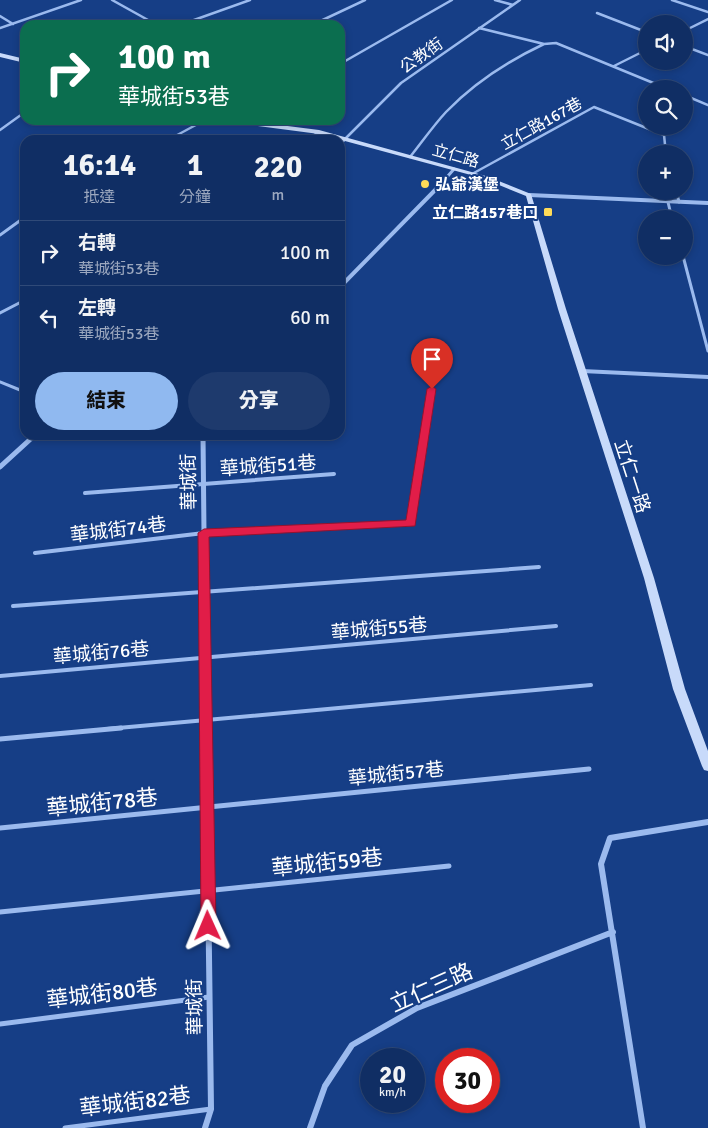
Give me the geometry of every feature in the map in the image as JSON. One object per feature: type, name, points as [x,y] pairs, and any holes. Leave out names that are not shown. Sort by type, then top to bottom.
[{"type":"street","points":[[0,55],[20,59]]},
{"type":"street","name":"立仁路","points":[[282,125],[326,135]]},
{"type":"street","name":"立仁路","points":[[345,143],[410,157],[472,174],[529,196],[708,203]]},
{"type":"street","points":[[345,282],[433,193],[454,169]]},
{"type":"street","name":"立仁一路","points":[[529,196],[581,371],[649,578],[679,689],[708,766]]},
{"type":"street","points":[[581,371],[708,377]]},
{"type":"street","points":[[0,467],[30,440]]},
{"type":"street","name":"華城街","points":[[202,440],[210,1109],[205,1128]]},
{"type":"street","points":[[643,1128],[601,864],[610,838],[708,822]]},
{"type":"street","name":"立仁三路","points":[[310,1128],[325,1086],[352,1045],[417,1008],[613,932]]},
{"type":"lane","points":[[24,20],[81,0]]},
{"type":"lane","points":[[112,0],[148,20]]},
{"type":"lane","points":[[238,0],[244,2]]},
{"type":"lane","points":[[194,20],[250,0]]},
{"type":"lane","points":[[323,20],[365,0]]},
{"type":"lane","points":[[345,61],[452,0]]},
{"type":"lane","points":[[495,0],[513,5]]},
{"type":"lane","name":"公教街","points":[[345,139],[401,83],[520,0]]},
{"type":"lane","points":[[672,0],[708,12]]},
{"type":"lane","points":[[597,13],[638,29]]},
{"type":"lane","points":[[0,16],[13,24]]},
{"type":"lane","points":[[693,26],[708,19]]},
{"type":"lane","points":[[0,28],[20,22]]},
{"type":"lane","points":[[479,28],[544,44]]},
{"type":"lane","points":[[410,157],[447,111],[486,77],[526,52],[544,44],[553,42],[647,80]]},
{"type":"lane","points":[[693,49],[708,55]]},
{"type":"lane","points":[[614,66],[638,54]]},
{"type":"lane","points":[[693,99],[708,105]]},
{"type":"lane","name":"立仁路167巷","points":[[472,174],[594,107],[664,135],[665,145]]},
{"type":"lane","points":[[0,130],[20,116]]},
{"type":"lane","points":[[177,135],[196,125]]},
{"type":"lane","points":[[314,135],[319,132]]},
{"type":"lane","points":[[668,202],[670,210]]},
{"type":"lane","points":[[0,235],[20,221]]},
{"type":"lane","points":[[684,265],[708,351]]},
{"type":"lane","points":[[0,313],[20,303]]},
{"type":"lane","name":"華城街74巷","points":[[35,553],[204,533],[411,524],[435,370]]},
{"type":"lane","points":[[0,382],[20,390]]},
{"type":"lane","name":"華城街51巷","points":[[85,492],[334,474]]},
{"type":"lane","points":[[13,606],[539,567]]},
{"type":"lane","name":"華城街55巷","points":[[205,658],[556,626]]},
{"type":"lane","name":"華城街76巷","points":[[0,676],[205,658]]},
{"type":"lane","points":[[0,740],[591,685]]},
{"type":"lane","name":"華城街57巷","points":[[207,807],[589,769]]},
{"type":"lane","name":"華城街78巷","points":[[0,828],[207,807]]},
{"type":"lane","name":"華城街59巷","points":[[0,912],[449,866]]},
{"type":"lane","name":"華城街80巷","points":[[0,1024],[209,997]]},
{"type":"lane","name":"華城街82巷","points":[[65,1128],[210,1109]]},
{"type":"place","name":"弘爺漢堡","points":[[425,184]]},
{"type":"place","name":"立仁路157巷口","points":[[548,212]]},
{"type":"route","points":[[208,926],[204,533],[411,524],[432,389]]}]
